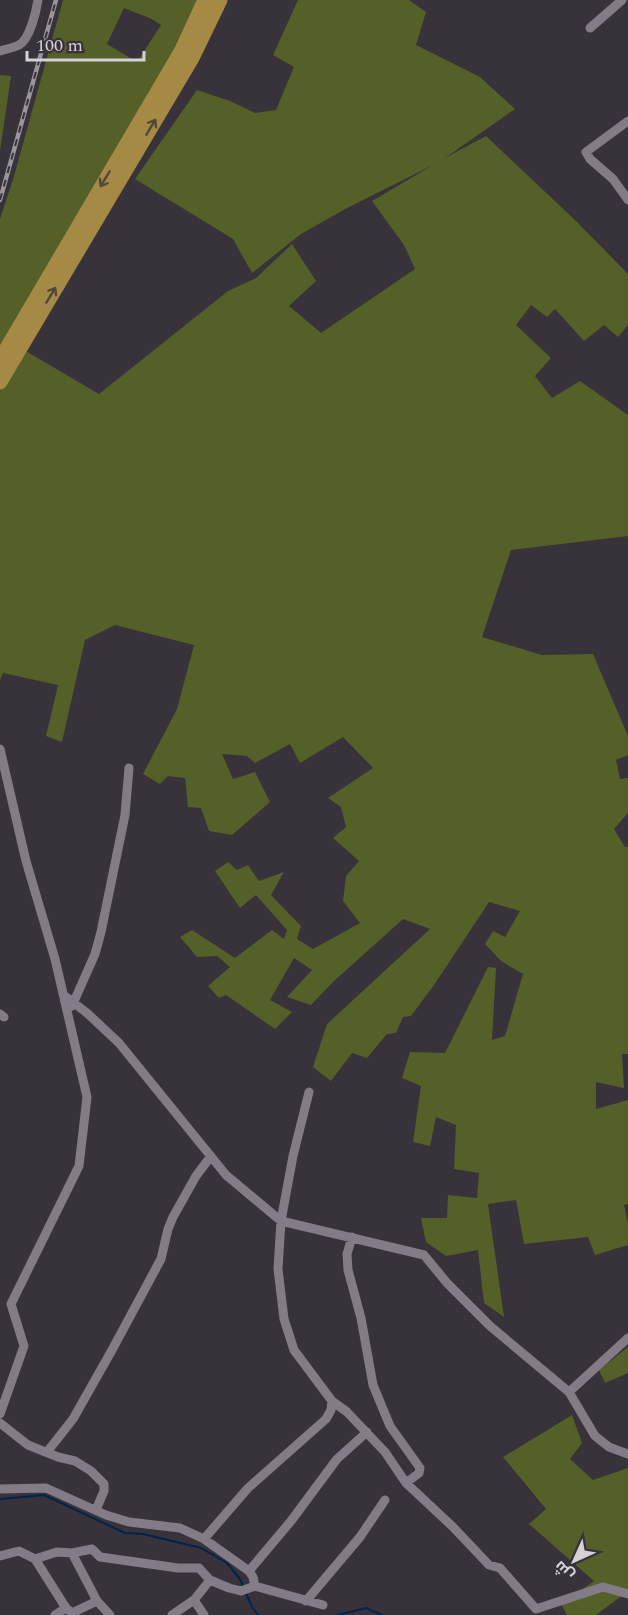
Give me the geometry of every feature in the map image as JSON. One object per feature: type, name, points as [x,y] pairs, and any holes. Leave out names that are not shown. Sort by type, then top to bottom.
[{"type":"highway","points":[[0,360],[182,50],[205,0]]},
{"type":"highway","points":[[0,382],[192,58],[220,0]]},
{"type":"street","points":[[0,51],[24,41],[38,0]]},
{"type":"street","points":[[590,28],[622,0]]},
{"type":"street","points":[[628,121],[586,152],[590,159],[614,179],[628,200]]},
{"type":"street","points":[[0,749],[27,861],[64,996],[71,1007],[120,1043],[226,1174],[281,1221],[424,1255],[447,1283],[490,1326],[568,1392],[595,1436],[609,1447],[628,1454]]},
{"type":"street","points":[[0,1414],[24,1346],[11,1304],[79,1166],[87,1097],[71,1007],[95,954],[101,932],[124,815],[129,768]]},
{"type":"street","points":[[309,1092],[293,1156],[281,1221],[279,1269],[284,1319],[294,1350],[332,1401],[347,1412],[385,1452],[406,1483],[489,1565],[500,1568],[536,1609],[603,1587],[628,1594]]},
{"type":"street","points":[[47,1452],[74,1419],[161,1259],[173,1218],[196,1176],[211,1156]]},
{"type":"street","points":[[351,1238],[347,1254],[348,1270],[362,1318],[373,1385],[390,1426],[420,1468],[419,1473],[406,1483]]},
{"type":"street","points":[[568,1392],[628,1338]]},
{"type":"street","points":[[204,1539],[248,1488],[326,1419],[331,1410],[332,1401]]},
{"type":"street","points":[[0,1423],[28,1444],[58,1457],[75,1461],[91,1471],[104,1484],[104,1491],[96,1510]]},
{"type":"street","points":[[249,1571],[291,1521],[337,1459],[367,1432]]},
{"type":"street","points":[[0,1489],[46,1488],[129,1522],[180,1528],[204,1539],[249,1571],[254,1577],[248,1588]]},
{"type":"street","points":[[306,1600],[360,1537],[385,1500]]},
{"type":"street","points":[[35,1559],[57,1552],[72,1553],[92,1549],[100,1557],[178,1568],[199,1568],[210,1580],[229,1588],[248,1588],[324,1605]]},
{"type":"street","points":[[0,1556],[19,1551],[35,1559],[66,1608],[72,1613],[97,1601]]},
{"type":"street","points":[[72,1553],[97,1601],[110,1615]]},
{"type":"street","points":[[172,1615],[195,1600],[210,1580]]},
{"type":"street","points":[[195,1600],[204,1615]]},
{"type":"street","points":[[56,1615],[66,1608]]},
{"type":"green space","points":[[63,0],[201,0],[185,34],[0,351],[0,219]],"holes":[[[124,8],[148,17],[161,25],[137,62],[107,44]]]},
{"type":"green space","points":[[298,0],[409,0],[426,12],[416,45],[480,77],[515,109],[445,158],[486,136],[628,274],[628,325],[618,337],[604,325],[584,341],[555,309],[547,317],[531,305],[516,325],[551,358],[535,376],[552,398],[580,381],[628,415],[628,536],[511,550],[482,637],[542,655],[593,654],[628,736],[628,755],[616,760],[620,779],[628,778],[628,813],[614,829],[625,847],[628,847],[628,1054],[622,1054],[624,1088],[596,1082],[596,1109],[628,1100],[628,1204],[624,1205],[628,1224],[628,1245],[595,1255],[588,1237],[524,1244],[516,1200],[488,1204],[504,1317],[484,1303],[478,1250],[446,1256],[426,1242],[421,1218],[447,1218],[448,1195],[477,1198],[479,1173],[454,1169],[456,1125],[436,1117],[430,1146],[413,1142],[421,1086],[402,1078],[410,1052],[445,1053],[488,967],[496,968],[492,1040],[505,1036],[523,974],[501,961],[485,944],[493,931],[505,937],[520,911],[489,902],[411,1016],[403,1017],[396,1033],[387,1034],[367,1058],[352,1053],[331,1081],[313,1067],[327,1024],[430,929],[403,919],[311,1005],[287,997],[312,970],[294,958],[270,1000],[292,1012],[275,1029],[226,995],[219,998],[208,986],[230,967],[217,956],[197,957],[180,937],[192,930],[235,958],[272,930],[284,939],[287,930],[256,895],[240,908],[215,871],[228,862],[237,870],[248,865],[259,881],[284,872],[271,895],[301,926],[297,939],[313,949],[360,923],[343,901],[346,876],[359,861],[333,838],[346,827],[341,807],[328,798],[373,768],[343,737],[300,763],[290,744],[255,763],[247,756],[222,754],[233,779],[255,772],[270,802],[232,835],[209,831],[201,808],[188,807],[185,778],[168,776],[160,784],[143,774],[177,709],[194,645],[115,625],[85,640],[62,742],[46,736],[58,685],[3,673],[0,680],[0,391],[24,350],[99,394],[228,291],[256,278],[292,244],[316,281],[289,306],[321,333],[415,269],[404,245],[372,201],[433,165],[301,234],[252,273],[233,239],[135,179],[197,90],[230,101],[255,113],[276,110],[294,67],[273,55]]},
{"type":"green space","points":[[0,75],[11,76],[0,151]]},
{"type":"green space","points":[[628,1347],[628,1373],[605,1383],[599,1370]]},
{"type":"green space","points":[[572,1415],[582,1443],[570,1459],[593,1480],[628,1468],[628,1591],[596,1615],[567,1615],[561,1604],[594,1581],[529,1524],[546,1509],[503,1457]]},
{"type":"waterway","points":[[0,1499],[44,1495],[125,1533],[143,1534],[201,1548],[227,1563],[243,1586]]},
{"type":"waterway","points":[[245,1591],[258,1615]]},
{"type":"waterway","points":[[338,1615],[366,1608],[382,1615]]},
{"type":"railway","points":[[0,200],[56,0]]}]
